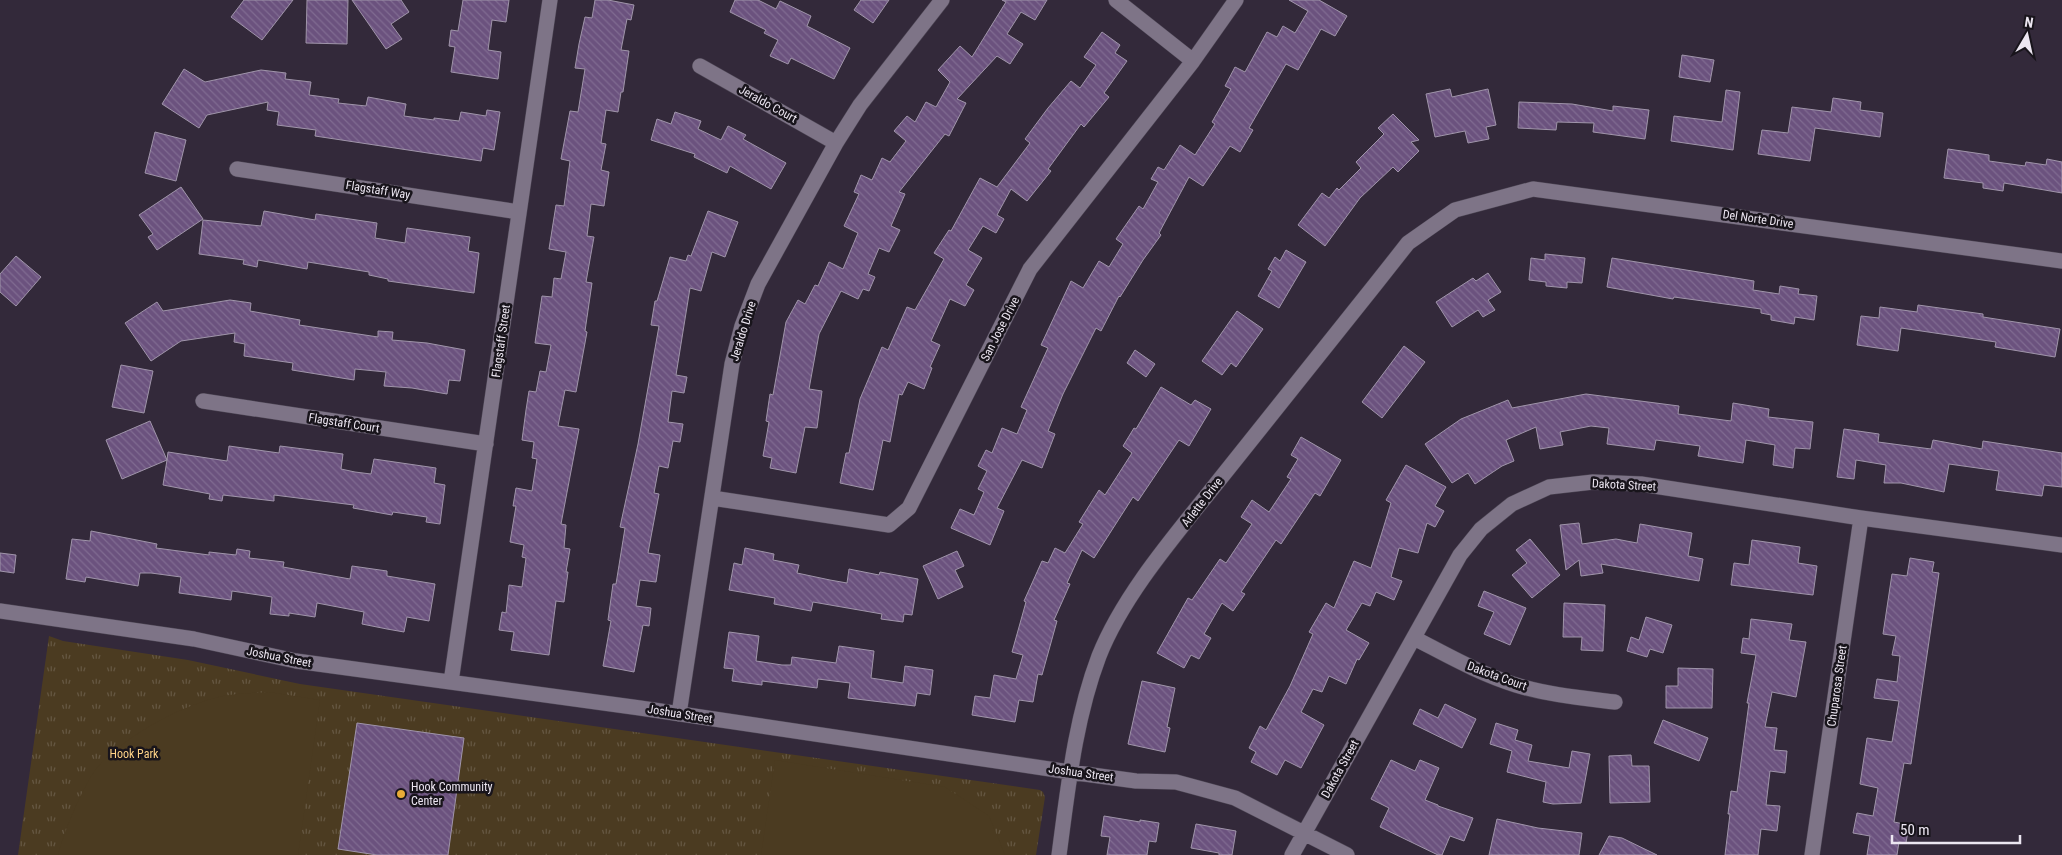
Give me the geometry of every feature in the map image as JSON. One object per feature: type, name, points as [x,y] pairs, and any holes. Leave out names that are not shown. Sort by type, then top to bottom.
[{"type":"street","name":"Flagstaff Street","points":[[451,682],[550,0]]},
{"type":"street","name":"Jeraldo Drive","points":[[679,714],[732,364],[742,326],[758,284],[836,143],[860,105],[942,0]]},
{"type":"street","points":[[1116,0],[1193,61]]},
{"type":"street","name":"San Jose Drive","points":[[712,498],[889,524],[909,508],[1030,269],[1193,61],[1236,0]]},
{"type":"street","name":"Jeraldo Court","points":[[700,66],[836,143]]},
{"type":"street","name":"Flagstaff Way","points":[[236,169],[519,212]]},
{"type":"street","name":"Del Norte Drive","points":[[1455,210],[1533,188],[2062,261]]},
{"type":"street","name":"Arlette Drive","points":[[1059,855],[1070,772],[1085,695],[1100,654],[1125,606],[1162,552],[1408,243],[1455,210]]},
{"type":"street","name":"Flagstaff Court","points":[[203,401],[486,444]]},
{"type":"street","name":"Dakota Street","points":[[1292,855],[1460,555],[1481,529],[1512,504],[1549,487],[1593,482],[1641,484],[1861,518],[2062,545]]},
{"type":"street","name":"Chuparosa Street","points":[[1812,855],[1861,518]]},
{"type":"street","name":"Joshua Street","points":[[0,611],[194,639],[296,661],[679,714],[1070,772],[1136,781],[1176,782],[1235,798],[1347,855]]},
{"type":"street","name":"Dakota Court","points":[[1414,638],[1469,666],[1516,685],[1569,696],[1615,702]]},
{"type":"green space","name":"Hook Park","points":[[49,636],[63,641],[188,660],[300,684],[1040,790],[1045,797],[1036,855],[18,855]]},
{"type":"green space","points":[[269,692],[320,700],[298,855],[58,855],[70,820],[88,781],[101,763],[126,741],[175,713],[208,700],[234,694]]},
{"type":"green space","points":[[775,760],[945,787],[989,816],[1005,855],[761,855]]},
{"type":"building","points":[[244,0],[293,0],[262,40],[231,17]]},
{"type":"building","points":[[307,0],[348,0],[347,44],[306,43]]},
{"type":"building","points":[[352,0],[401,0],[409,12],[391,24],[402,39],[386,49]]},
{"type":"building","points":[[463,0],[509,0],[506,22],[492,20],[488,50],[501,52],[498,79],[451,72],[455,47],[449,46],[451,30],[458,31]]},
{"type":"building","points":[[595,0],[608,0],[634,5],[631,20],[627,19],[621,50],[629,51],[623,92],[621,92],[618,112],[606,110],[601,143],[606,144],[601,170],[609,172],[604,206],[591,204],[587,236],[594,237],[586,282],[592,283],[585,331],[587,332],[576,392],[565,390],[558,426],[579,429],[561,524],[566,525],[564,548],[570,549],[566,572],[568,572],[564,602],[556,601],[549,655],[511,650],[514,632],[499,630],[502,612],[506,613],[509,585],[522,587],[526,558],[522,557],[524,545],[510,542],[516,506],[513,506],[516,488],[532,491],[537,459],[532,458],[534,442],[522,440],[529,391],[536,392],[540,371],[546,372],[551,345],[535,343],[542,296],[552,297],[554,278],[561,279],[566,252],[549,249],[556,205],[564,206],[570,161],[561,159],[570,111],[578,112],[585,69],[575,68],[579,44],[585,17],[592,18]]},
{"type":"building","points":[[735,0],[758,0],[776,9],[780,1],[811,16],[807,26],[850,48],[834,79],[791,58],[788,64],[770,56],[778,40],[764,33],[766,30],[730,12]]},
{"type":"building","points":[[861,0],[889,0],[873,23],[854,10]]},
{"type":"building","points":[[1002,0],[1047,0],[1035,20],[1021,12],[1007,34],[1023,44],[1010,64],[997,56],[957,99],[966,103],[949,136],[945,134],[899,192],[905,194],[891,226],[900,230],[889,252],[879,248],[868,274],[875,277],[869,291],[863,289],[858,299],[841,291],[819,334],[809,389],[822,391],[817,428],[805,427],[796,473],[770,468],[772,458],[763,456],[769,422],[766,421],[770,394],[773,395],[786,322],[798,300],[805,304],[815,285],[818,286],[829,262],[843,269],[858,233],[844,226],[859,194],[854,192],[861,175],[872,180],[882,158],[890,162],[906,141],[894,131],[907,116],[915,122],[926,102],[936,107],[950,82],[938,70],[960,46],[972,57],[1006,2]]},
{"type":"building","points":[[1289,0],[1319,0],[1347,16],[1335,36],[1321,29],[1298,70],[1286,64],[1249,128],[1253,130],[1240,152],[1230,146],[1203,186],[1189,177],[1159,233],[1161,235],[1119,296],[1101,331],[1096,328],[1063,394],[1048,431],[1055,434],[1042,468],[1022,460],[997,508],[1004,511],[990,545],[951,528],[960,509],[974,515],[984,492],[978,489],[987,471],[978,466],[986,450],[992,453],[1002,428],[1017,434],[1027,410],[1021,407],[1048,348],[1041,345],[1071,281],[1083,288],[1099,261],[1109,267],[1123,244],[1116,239],[1139,206],[1143,209],[1158,182],[1151,179],[1158,167],[1164,170],[1180,145],[1195,155],[1215,124],[1212,122],[1231,89],[1225,86],[1235,67],[1245,72],[1267,32],[1277,37],[1283,26],[1295,33],[1308,11]]},
{"type":"building","points":[[1102,32],[1120,45],[1115,53],[1127,61],[1104,93],[1109,97],[1084,127],[1081,124],[1048,169],[1051,171],[1027,201],[1011,189],[997,215],[1004,219],[996,233],[983,226],[968,250],[982,258],[966,285],[974,290],[965,306],[950,299],[931,341],[940,345],[930,367],[932,368],[924,389],[908,382],[902,395],[899,394],[890,442],[883,440],[873,490],[840,483],[846,453],[849,453],[860,399],[882,347],[888,350],[907,307],[915,310],[944,259],[934,253],[949,230],[951,231],[980,178],[997,187],[1030,143],[1025,139],[1048,108],[1071,81],[1080,88],[1096,65],[1084,57]]},
{"type":"building","points":[[1682,55],[1714,60],[1710,82],[1679,77]]},
{"type":"building","points":[[184,69],[205,82],[261,70],[286,73],[285,79],[311,82],[309,95],[339,99],[338,103],[366,106],[368,97],[406,104],[404,116],[459,121],[461,112],[486,116],[487,110],[500,112],[494,150],[483,148],[481,161],[315,136],[316,130],[277,125],[279,112],[267,110],[268,102],[207,115],[199,128],[162,104]]},
{"type":"building","points":[[1450,89],[1452,97],[1488,89],[1496,125],[1486,127],[1489,139],[1468,143],[1465,131],[1435,137],[1426,94]]},
{"type":"building","points":[[1726,90],[1740,92],[1733,150],[1671,141],[1674,116],[1722,122]]},
{"type":"building","points":[[1833,98],[1861,102],[1860,110],[1883,113],[1880,137],[1815,128],[1810,161],[1758,154],[1762,130],[1788,133],[1792,107],[1831,112]]},
{"type":"building","points":[[1519,102],[1572,104],[1613,111],[1613,106],[1649,110],[1645,139],[1593,132],[1594,123],[1557,122],[1556,130],[1518,128]]},
{"type":"building","points":[[675,112],[701,121],[698,129],[721,140],[728,126],[746,135],[743,139],[786,163],[771,189],[730,166],[727,173],[694,157],[695,154],[651,140],[657,119],[671,124]]},
{"type":"building","points":[[1393,114],[1419,140],[1411,142],[1419,151],[1398,172],[1393,167],[1360,198],[1325,246],[1298,225],[1322,193],[1329,198],[1337,188],[1339,190],[1361,168],[1356,162],[1384,134],[1378,128]]},
{"type":"building","points":[[155,132],[186,140],[176,181],[145,173]]},
{"type":"building","points":[[1948,149],[1989,155],[1989,161],[2025,166],[2026,162],[2046,165],[2047,159],[2062,162],[2062,193],[2004,183],[2003,191],[1983,188],[1983,183],[1944,178]]},
{"type":"building","points":[[181,187],[203,219],[157,250],[148,237],[153,234],[139,215]]},
{"type":"building","points":[[264,211],[315,220],[316,214],[377,223],[375,238],[405,243],[407,228],[470,237],[468,251],[479,253],[474,293],[388,281],[388,279],[369,275],[369,272],[308,262],[307,269],[258,260],[257,267],[243,264],[244,260],[199,254],[203,220],[261,226]]},
{"type":"building","points":[[708,211],[738,222],[725,257],[712,252],[701,291],[690,288],[676,375],[687,377],[684,393],[672,391],[668,422],[683,424],[680,442],[673,441],[668,468],[659,466],[654,493],[659,494],[648,553],[660,555],[656,582],[640,580],[636,606],[651,608],[649,626],[643,625],[634,672],[603,666],[611,621],[608,620],[613,584],[616,584],[625,528],[620,527],[638,444],[659,326],[651,325],[655,301],[657,301],[670,257],[686,261],[688,255],[691,256]]},
{"type":"building","points":[[1286,250],[1306,262],[1279,308],[1258,296],[1272,271],[1268,269],[1275,257],[1280,261]]},
{"type":"building","points":[[1545,254],[1585,258],[1582,283],[1567,282],[1567,288],[1546,286],[1546,282],[1529,280],[1531,258],[1545,260]]},
{"type":"building","points":[[16,256],[41,277],[16,306],[0,292],[0,274]]},
{"type":"building","points":[[1612,258],[1754,281],[1753,290],[1779,294],[1780,286],[1799,289],[1798,294],[1817,296],[1814,320],[1795,317],[1794,324],[1771,320],[1771,315],[1761,313],[1761,309],[1674,297],[1673,299],[1607,287]]},
{"type":"building","points":[[1488,273],[1501,292],[1488,300],[1495,310],[1483,317],[1478,310],[1452,327],[1436,302],[1473,278],[1476,281]]},
{"type":"building","points":[[230,300],[251,303],[250,311],[300,320],[299,325],[378,337],[378,331],[393,332],[392,340],[427,343],[465,350],[460,381],[449,380],[447,394],[412,388],[384,386],[386,372],[355,369],[354,380],[292,370],[293,363],[244,356],[245,344],[234,342],[235,333],[181,341],[151,361],[125,323],[157,302],[163,311]]},
{"type":"building","points":[[1918,305],[1983,314],[1983,317],[2060,329],[2055,357],[1995,347],[1996,342],[1901,328],[1898,351],[1857,345],[1861,316],[1879,318],[1880,307],[1917,312]]},
{"type":"building","points":[[1237,311],[1263,329],[1236,367],[1231,363],[1222,375],[1202,361]]},
{"type":"building","points":[[1404,346],[1425,362],[1382,418],[1362,402]]},
{"type":"building","points":[[1135,350],[1155,364],[1146,377],[1127,363]]},
{"type":"building","points":[[121,365],[153,371],[144,413],[112,407]]},
{"type":"building","points":[[1161,387],[1191,405],[1195,400],[1211,409],[1189,446],[1179,440],[1138,501],[1133,497],[1094,558],[1082,550],[1067,583],[1070,584],[1054,620],[1057,621],[1042,675],[1038,674],[1033,702],[1019,700],[1015,722],[972,715],[975,696],[990,698],[994,675],[1016,679],[1023,655],[1012,652],[1026,602],[1024,601],[1042,561],[1048,563],[1055,548],[1065,553],[1083,524],[1079,522],[1099,490],[1105,495],[1132,453],[1123,446],[1134,428],[1136,429]]},
{"type":"building","points":[[1586,394],[1679,406],[1678,414],[1731,421],[1733,403],[1769,409],[1768,417],[1813,422],[1810,449],[1795,448],[1793,468],[1773,465],[1775,445],[1746,440],[1743,463],[1698,456],[1700,446],[1656,440],[1654,450],[1607,444],[1609,428],[1591,426],[1560,432],[1563,445],[1540,449],[1536,427],[1506,440],[1514,461],[1502,466],[1475,484],[1468,473],[1452,483],[1425,444],[1461,419],[1508,400],[1512,408]]},
{"type":"building","points":[[150,421],[167,460],[122,479],[106,440]]},
{"type":"building","points":[[1844,429],[1879,434],[1878,442],[1931,449],[1933,440],[1982,449],[1983,441],[2062,453],[2062,487],[2044,485],[2042,496],[1996,490],[1999,471],[1949,464],[1944,492],[1901,483],[1884,483],[1886,465],[1856,460],[1854,479],[1837,477]]},
{"type":"building","points":[[1301,437],[1341,460],[1320,496],[1315,493],[1281,544],[1276,540],[1241,592],[1245,594],[1233,611],[1222,603],[1204,634],[1211,638],[1199,659],[1191,655],[1184,668],[1157,653],[1188,598],[1192,600],[1220,559],[1226,563],[1252,524],[1241,517],[1252,500],[1269,512],[1291,479],[1287,477],[1298,459],[1291,455]]},
{"type":"building","points":[[229,446],[279,453],[280,446],[343,454],[341,469],[355,472],[371,474],[374,459],[436,468],[434,483],[445,485],[440,524],[426,522],[427,517],[393,512],[392,515],[353,508],[354,505],[274,495],[274,501],[223,495],[222,501],[209,499],[210,494],[163,485],[168,452],[227,461]]},
{"type":"building","points":[[1406,465],[1446,487],[1435,506],[1444,511],[1435,527],[1427,523],[1418,553],[1399,548],[1391,577],[1402,581],[1394,600],[1376,592],[1370,606],[1362,603],[1346,630],[1369,643],[1359,660],[1357,659],[1346,684],[1329,676],[1322,692],[1313,689],[1301,712],[1324,725],[1301,768],[1285,760],[1277,775],[1251,762],[1256,752],[1249,748],[1260,726],[1266,730],[1290,686],[1313,634],[1309,632],[1326,603],[1334,608],[1354,561],[1371,568],[1391,503],[1386,500]]},
{"type":"building","points":[[1579,523],[1582,544],[1616,539],[1637,543],[1640,524],[1692,533],[1688,556],[1703,559],[1699,581],[1601,564],[1603,573],[1581,576],[1579,560],[1566,570],[1560,525]]},
{"type":"building","points":[[91,531],[157,544],[156,548],[209,555],[209,552],[236,555],[237,549],[250,551],[249,558],[284,562],[283,567],[350,579],[352,566],[387,571],[387,576],[435,584],[429,621],[407,617],[404,632],[362,624],[364,612],[317,603],[315,617],[289,613],[289,616],[270,614],[272,597],[232,591],[231,600],[179,593],[181,577],[151,573],[140,573],[138,586],[86,577],[85,582],[66,579],[72,539],[90,541]]},
{"type":"building","points":[[1530,539],[1560,575],[1532,598],[1512,575],[1527,563],[1516,550]]},
{"type":"building","points":[[1752,540],[1800,547],[1798,563],[1817,566],[1813,595],[1731,585],[1734,563],[1749,565]]},
{"type":"building","points":[[745,548],[774,554],[773,560],[799,565],[797,573],[830,580],[847,583],[849,569],[879,575],[880,572],[918,579],[912,615],[904,614],[903,622],[881,619],[882,614],[813,602],[811,611],[774,604],[775,598],[729,590],[734,563],[742,565]]},
{"type":"building","points":[[957,551],[964,566],[955,570],[963,587],[938,599],[923,566]]},
{"type":"building","points":[[0,553],[16,555],[14,573],[0,571]]},
{"type":"building","points":[[1910,558],[1934,562],[1932,572],[1939,573],[1911,764],[1904,763],[1894,822],[1909,825],[1906,843],[1899,842],[1897,855],[1867,855],[1870,836],[1853,833],[1857,813],[1873,816],[1878,788],[1860,784],[1867,738],[1892,742],[1899,701],[1874,698],[1877,679],[1897,682],[1900,656],[1892,655],[1896,636],[1883,634],[1892,574],[1907,576]]},
{"type":"building","points":[[1484,591],[1526,608],[1510,645],[1484,634],[1494,612],[1478,606]]},
{"type":"building","points":[[1564,603],[1605,605],[1603,651],[1581,650],[1582,637],[1563,637]]},
{"type":"building","points":[[1646,617],[1672,625],[1663,653],[1650,649],[1647,657],[1627,651],[1631,637],[1639,640]]},
{"type":"building","points":[[1751,619],[1792,624],[1789,640],[1806,642],[1796,697],[1772,692],[1765,727],[1777,728],[1774,750],[1787,751],[1785,773],[1770,771],[1766,805],[1780,806],[1777,831],[1761,829],[1758,855],[1725,855],[1731,791],[1737,792],[1749,703],[1747,703],[1756,655],[1741,653],[1743,638],[1749,639]]},
{"type":"building","points":[[729,632],[759,636],[756,661],[782,665],[791,665],[792,657],[836,663],[839,646],[874,651],[871,678],[903,683],[905,666],[933,670],[930,695],[917,693],[915,706],[848,698],[850,683],[818,679],[817,688],[762,681],[762,685],[732,681],[734,669],[724,668]]},
{"type":"building","points":[[1678,668],[1713,669],[1712,708],[1666,708],[1666,686],[1678,686]]},
{"type":"building","points":[[1142,681],[1175,688],[1167,727],[1170,728],[1165,752],[1128,744]]},
{"type":"building","points":[[1445,704],[1476,719],[1462,748],[1413,724],[1420,709],[1438,718]]},
{"type":"building","points":[[1663,720],[1708,738],[1699,761],[1654,743]]},
{"type":"building","name":"Hook Community Center","points":[[357,723],[464,738],[448,855],[377,855],[338,849]]},
{"type":"building","points":[[1496,723],[1518,730],[1515,740],[1532,745],[1528,761],[1569,768],[1572,751],[1590,754],[1581,803],[1553,804],[1543,802],[1546,782],[1507,772],[1512,751],[1490,744]]},
{"type":"building","points":[[1631,755],[1632,766],[1649,766],[1650,802],[1610,803],[1609,756]]},
{"type":"building","points":[[1391,760],[1415,771],[1420,760],[1439,768],[1425,800],[1473,818],[1464,841],[1450,836],[1442,855],[1438,855],[1380,827],[1389,808],[1371,799]]},
{"type":"building","points":[[1104,816],[1159,823],[1156,842],[1149,841],[1147,855],[1107,855],[1110,837],[1101,836]]},
{"type":"building","points":[[1497,819],[1538,828],[1582,833],[1579,855],[1489,855]]},
{"type":"building","points":[[1196,824],[1236,831],[1232,855],[1219,855],[1219,853],[1191,848]]},
{"type":"building","points":[[1609,836],[1622,838],[1657,855],[1599,855]]},
{"type":"place","name":"Hook Community Center","points":[[401,794]]}]
